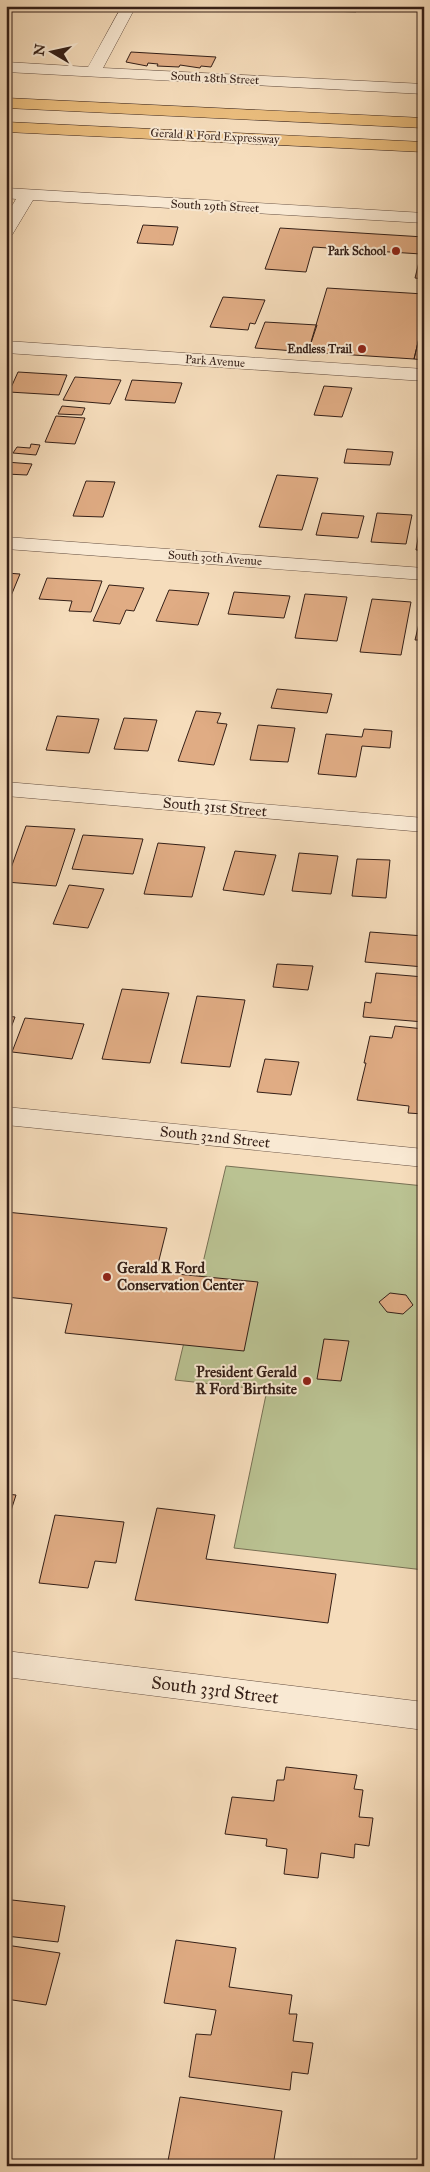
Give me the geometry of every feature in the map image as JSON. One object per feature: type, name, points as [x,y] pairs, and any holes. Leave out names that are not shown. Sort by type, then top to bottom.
[{"type":"highway","name":"Gerald R Ford Expressway","points":[[6,103],[424,123]]},
{"type":"highway","name":"Gerald R Ford Expressway","points":[[6,127],[424,147]]},
{"type":"street","points":[[94,72],[129,6]]},
{"type":"street","name":"South 28th Street","points":[[6,67],[424,89]]},
{"type":"street","name":"South 29th Street","points":[[6,194],[424,218]]},
{"type":"street","points":[[6,231],[26,195]]},
{"type":"street","name":"Park Avenue","points":[[6,348],[424,375]]},
{"type":"street","name":"South 30th Avenue","points":[[6,542],[424,574]]},
{"type":"street","name":"South 31st Street","points":[[6,789],[424,825]]},
{"type":"street","name":"South 32nd Street","points":[[6,1116],[424,1158]]},
{"type":"street","name":"South 33rd Street","points":[[6,1664],[424,1716]]},
{"type":"green space","points":[[226,1166],[424,1186],[424,1570],[234,1548],[267,1390],[175,1380]]},
{"type":"building","points":[[333,6],[370,6],[369,8],[358,7],[356,12],[331,11]]},
{"type":"building","points":[[131,52],[216,57],[211,67],[157,66],[158,64],[148,63],[147,66],[126,62]]},
{"type":"building","points":[[143,225],[178,227],[173,245],[137,243]]},
{"type":"building","name":"Park School","points":[[280,228],[424,237],[424,279],[415,278],[421,254],[313,247],[306,272],[265,269]]},
{"type":"building","points":[[327,288],[424,294],[424,317],[414,359],[308,352]]},
{"type":"building","points":[[223,297],[265,300],[255,324],[250,323],[248,330],[210,327]]},
{"type":"building","points":[[265,322],[317,325],[308,352],[255,348]]},
{"type":"building","points":[[420,334],[424,334],[424,360],[414,359]]},
{"type":"building","points":[[18,372],[67,375],[59,395],[9,392]]},
{"type":"building","points":[[75,377],[121,380],[110,404],[63,400]]},
{"type":"building","points":[[132,380],[182,383],[175,403],[125,400]]},
{"type":"building","points":[[324,386],[352,388],[342,417],[314,415]]},
{"type":"building","points":[[62,406],[85,408],[82,415],[58,414]]},
{"type":"building","points":[[56,416],[85,418],[75,444],[45,442]]},
{"type":"building","points":[[31,444],[40,445],[36,455],[13,453],[17,447],[30,448]]},
{"type":"building","points":[[347,449],[393,452],[390,465],[344,463]]},
{"type":"building","points":[[6,462],[32,464],[27,475],[6,474]]},
{"type":"building","points":[[277,475],[318,478],[302,530],[259,527]]},
{"type":"building","points":[[86,481],[115,482],[103,517],[73,516]]},
{"type":"building","points":[[322,513],[364,516],[358,538],[316,535]]},
{"type":"building","points":[[377,513],[412,515],[406,544],[371,542]]},
{"type":"building","points":[[422,516],[424,517],[424,550],[416,550]]},
{"type":"building","points":[[6,573],[20,574],[6,608]]},
{"type":"building","points":[[47,578],[102,581],[91,612],[69,611],[72,601],[39,599]]},
{"type":"building","points":[[109,585],[144,588],[134,611],[126,610],[120,624],[93,621]]},
{"type":"building","points":[[169,590],[209,593],[198,625],[156,621]]},
{"type":"building","points":[[234,592],[290,596],[284,618],[228,614]]},
{"type":"building","points":[[305,594],[347,597],[337,641],[295,638]]},
{"type":"building","points":[[372,599],[411,602],[401,655],[360,652]]},
{"type":"building","points":[[423,607],[424,640],[415,640]]},
{"type":"building","points":[[277,689],[332,694],[327,713],[271,708]]},
{"type":"building","points":[[196,711],[221,713],[217,723],[227,724],[214,765],[178,761]]},
{"type":"building","points":[[57,716],[99,719],[89,753],[46,750]]},
{"type":"building","points":[[124,718],[157,720],[148,751],[114,749]]},
{"type":"building","points":[[258,725],[295,728],[288,762],[250,760]]},
{"type":"building","points":[[364,729],[392,731],[390,748],[362,746],[356,777],[318,774],[326,734],[362,737]]},
{"type":"building","points":[[26,826],[75,829],[56,886],[6,882]]},
{"type":"building","points":[[83,835],[143,839],[133,874],[72,869]]},
{"type":"building","points":[[158,843],[205,847],[192,897],[144,894]]},
{"type":"building","points":[[235,851],[276,855],[264,895],[223,890]]},
{"type":"building","points":[[299,853],[338,856],[331,894],[292,891]]},
{"type":"building","points":[[357,859],[390,860],[386,898],[352,896]]},
{"type":"building","points":[[69,885],[104,889],[88,928],[53,924]]},
{"type":"building","points":[[370,932],[424,936],[424,967],[365,962]]},
{"type":"building","points":[[277,964],[313,966],[308,990],[273,987]]},
{"type":"building","points":[[376,973],[424,977],[424,1022],[363,1017],[365,1002],[371,1003]]},
{"type":"building","points":[[122,989],[169,993],[150,1063],[102,1059]]},
{"type":"building","points":[[197,996],[245,1000],[230,1067],[181,1063]]},
{"type":"building","points":[[6,1016],[15,1017],[6,1041]]},
{"type":"building","points":[[25,1018],[84,1024],[72,1059],[12,1052]]},
{"type":"building","points":[[395,1026],[424,1029],[424,1114],[408,1113],[409,1106],[357,1100],[370,1036],[392,1038]]},
{"type":"building","points":[[265,1059],[299,1062],[291,1095],[257,1092]]},
{"type":"building","name":"Gerald R Ford Conservation Center","points":[[6,1212],[167,1228],[156,1272],[258,1282],[244,1351],[65,1333],[72,1304],[6,1297]]},
{"type":"building","points":[[390,1293],[406,1295],[413,1305],[403,1314],[387,1312],[379,1302]]},
{"type":"building","points":[[324,1339],[349,1341],[341,1381],[317,1379]]},
{"type":"building","points":[[6,1494],[16,1495],[6,1526]]},
{"type":"building","points":[[157,1508],[215,1515],[206,1559],[336,1574],[328,1623],[135,1600]]},
{"type":"building","points":[[55,1515],[124,1522],[116,1563],[95,1561],[88,1588],[39,1583]]},
{"type":"building","points":[[286,1767],[357,1775],[354,1789],[363,1790],[359,1817],[373,1818],[369,1846],[355,1844],[354,1858],[321,1853],[318,1878],[284,1874],[287,1849],[266,1846],[267,1839],[225,1834],[232,1797],[274,1801],[277,1780],[284,1780]]},
{"type":"building","points":[[12,1900],[65,1906],[58,1942],[6,1936],[6,1923]]},
{"type":"building","points":[[176,1940],[236,1948],[229,1987],[292,1995],[289,2014],[297,2014],[293,2041],[313,2043],[308,2074],[292,2072],[290,2090],[189,2077],[196,2034],[211,2035],[216,2010],[164,2003]]},
{"type":"building","points":[[6,1945],[60,1953],[46,2005],[6,1999]]},
{"type":"building","points":[[180,2097],[282,2111],[273,2166],[167,2166]]},
{"type":"place","name":"Park School","points":[[396,251]]},
{"type":"place","name":"Endless Trail","points":[[362,349]]},
{"type":"place","name":"Gerald R Ford Conservation Center","points":[[107,1277]]},
{"type":"place","name":"President Gerald R Ford Birthsite","points":[[307,1381]]}]
